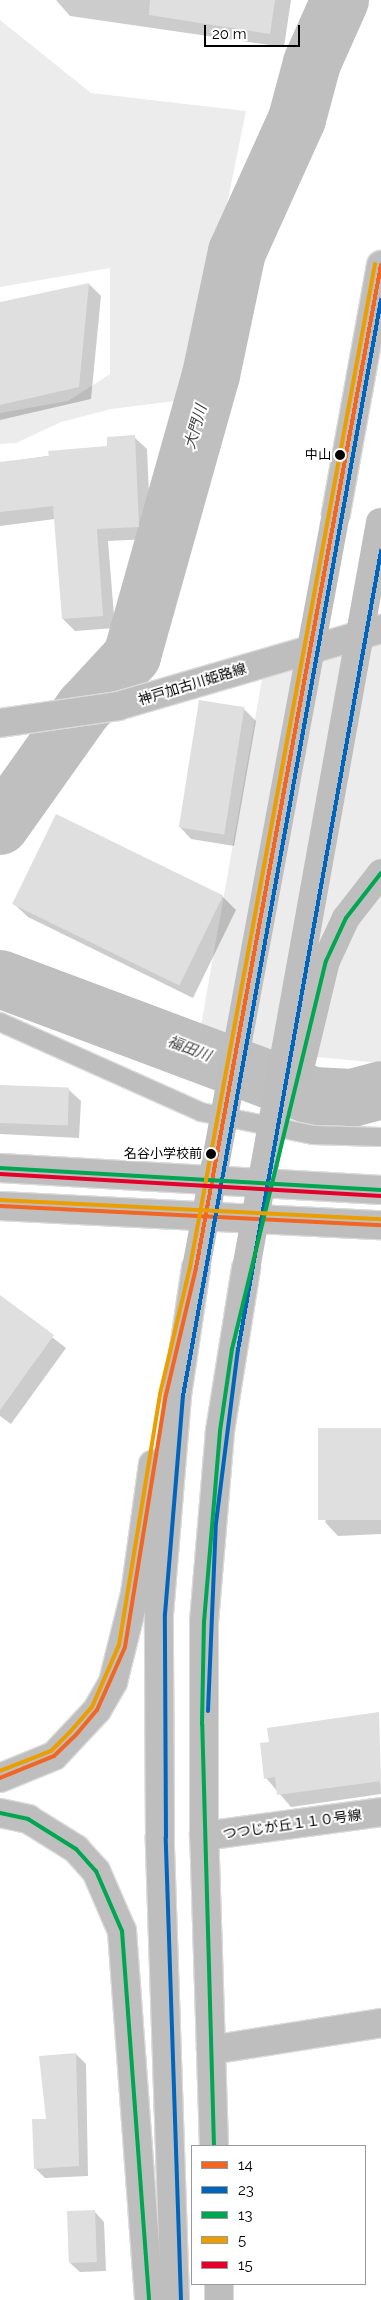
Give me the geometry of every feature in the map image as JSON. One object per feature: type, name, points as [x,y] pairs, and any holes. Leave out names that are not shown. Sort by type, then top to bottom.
[{"type":"street","points":[[175,2300],[160,1837],[159,1614],[177,1395],[196,1268],[381,265]]},
{"type":"street","points":[[250,1269],[380,519]]},
{"type":"street","name":"神戸加古川姫路線","points":[[0,723],[66,717],[118,706],[381,629]]},
{"type":"street","points":[[214,2145],[204,1836],[204,1622],[211,1513],[232,1349],[326,960],[346,918],[381,873]]},
{"type":"street","points":[[0,1168],[381,1190]]},
{"type":"street","points":[[0,1206],[381,1224]]},
{"type":"street","points":[[0,1778],[54,1756],[97,1710],[113,1682],[135,1594],[166,1395],[196,1268]]},
{"type":"street","name":"つつじが丘１１０号線","points":[[204,1836],[381,1812]]},
{"type":"street","points":[[0,1813],[28,1819],[76,1849],[100,1878],[122,1931],[149,2300]]},
{"type":"street","points":[[211,2050],[381,2023]]},
{"type":"street","points":[[219,2285],[220,2300]]},
{"type":"lane","points":[[0,1022],[201,1112],[313,1135],[381,1137]]},
{"type":"shaded area","points":[[0,20],[91,93],[246,111],[214,268],[176,401],[111,409],[61,422],[16,443],[0,444],[0,413],[68,401],[110,374],[110,268],[0,287]]},
{"type":"shaded area","points":[[381,644],[381,1063],[262,1052],[199,1037],[262,679]]},
{"type":"building","points":[[150,0],[275,0],[270,34],[149,15]]},
{"type":"building","points":[[89,283],[79,387],[0,405],[0,302]]},
{"type":"building","points":[[135,435],[139,527],[97,529],[103,616],[62,619],[53,506],[0,512],[0,462],[49,456],[48,451],[107,446],[107,437]]},
{"type":"building","points":[[199,700],[244,707],[224,835],[179,827]]},
{"type":"building","points":[[56,814],[223,896],[179,985],[12,904]]},
{"type":"building","points":[[0,1085],[69,1087],[68,1125],[0,1123]]},
{"type":"building","points":[[0,1295],[54,1335],[0,1410]]},
{"type":"building","points":[[318,1428],[381,1428],[381,1520],[318,1520]]},
{"type":"building","points":[[379,1712],[381,1781],[277,1795],[275,1777],[264,1779],[260,1743],[269,1742],[267,1728]]},
{"type":"building","points":[[76,2053],[79,2166],[34,2169],[32,2119],[46,2119],[39,2056]]},
{"type":"building","points":[[95,2210],[97,2262],[69,2263],[67,2211]]},
{"type":"waterway","name":"大門川","points":[[0,826],[84,708],[132,656],[211,375],[237,252],[297,119],[312,63],[340,0]]},
{"type":"waterway","name":"福田川","points":[[0,979],[313,1096],[352,1098],[381,1090]]},
{"type":"transit line","name":"5","points":[[0,1771],[51,1751],[70,1732],[92,1707],[119,1645],[160,1394],[190,1267],[375,264]]},
{"type":"transit line","name":"14","points":[[0,1778],[54,1756],[75,1736],[97,1710],[125,1647],[166,1395],[196,1268],[381,265]]},
{"type":"transit line","name":"23","points":[[181,2300],[166,1837],[165,1614],[183,1396],[381,300]]},
{"type":"transit line","name":"23","points":[[208,1711],[216,1523],[238,1350],[381,551]]},
{"type":"transit line","name":"13","points":[[214,2145],[202,1724],[204,1622],[220,1431],[232,1349],[326,961],[346,918],[381,873]]},
{"type":"transit line","name":"13","points":[[0,1168],[381,1190]]},
{"type":"transit line","name":"15","points":[[0,1174],[381,1196]]},
{"type":"transit line","name":"5","points":[[0,1200],[381,1219]]},
{"type":"transit line","name":"14","points":[[0,1206],[381,1225]]},
{"type":"transit line","name":"13","points":[[0,1813],[28,1819],[76,1849],[96,1871],[122,1931],[149,2300]]},
{"type":"place","name":"中山","points":[[340,455]]},
{"type":"place","name":"名谷小学校前","points":[[211,1154]]}]
